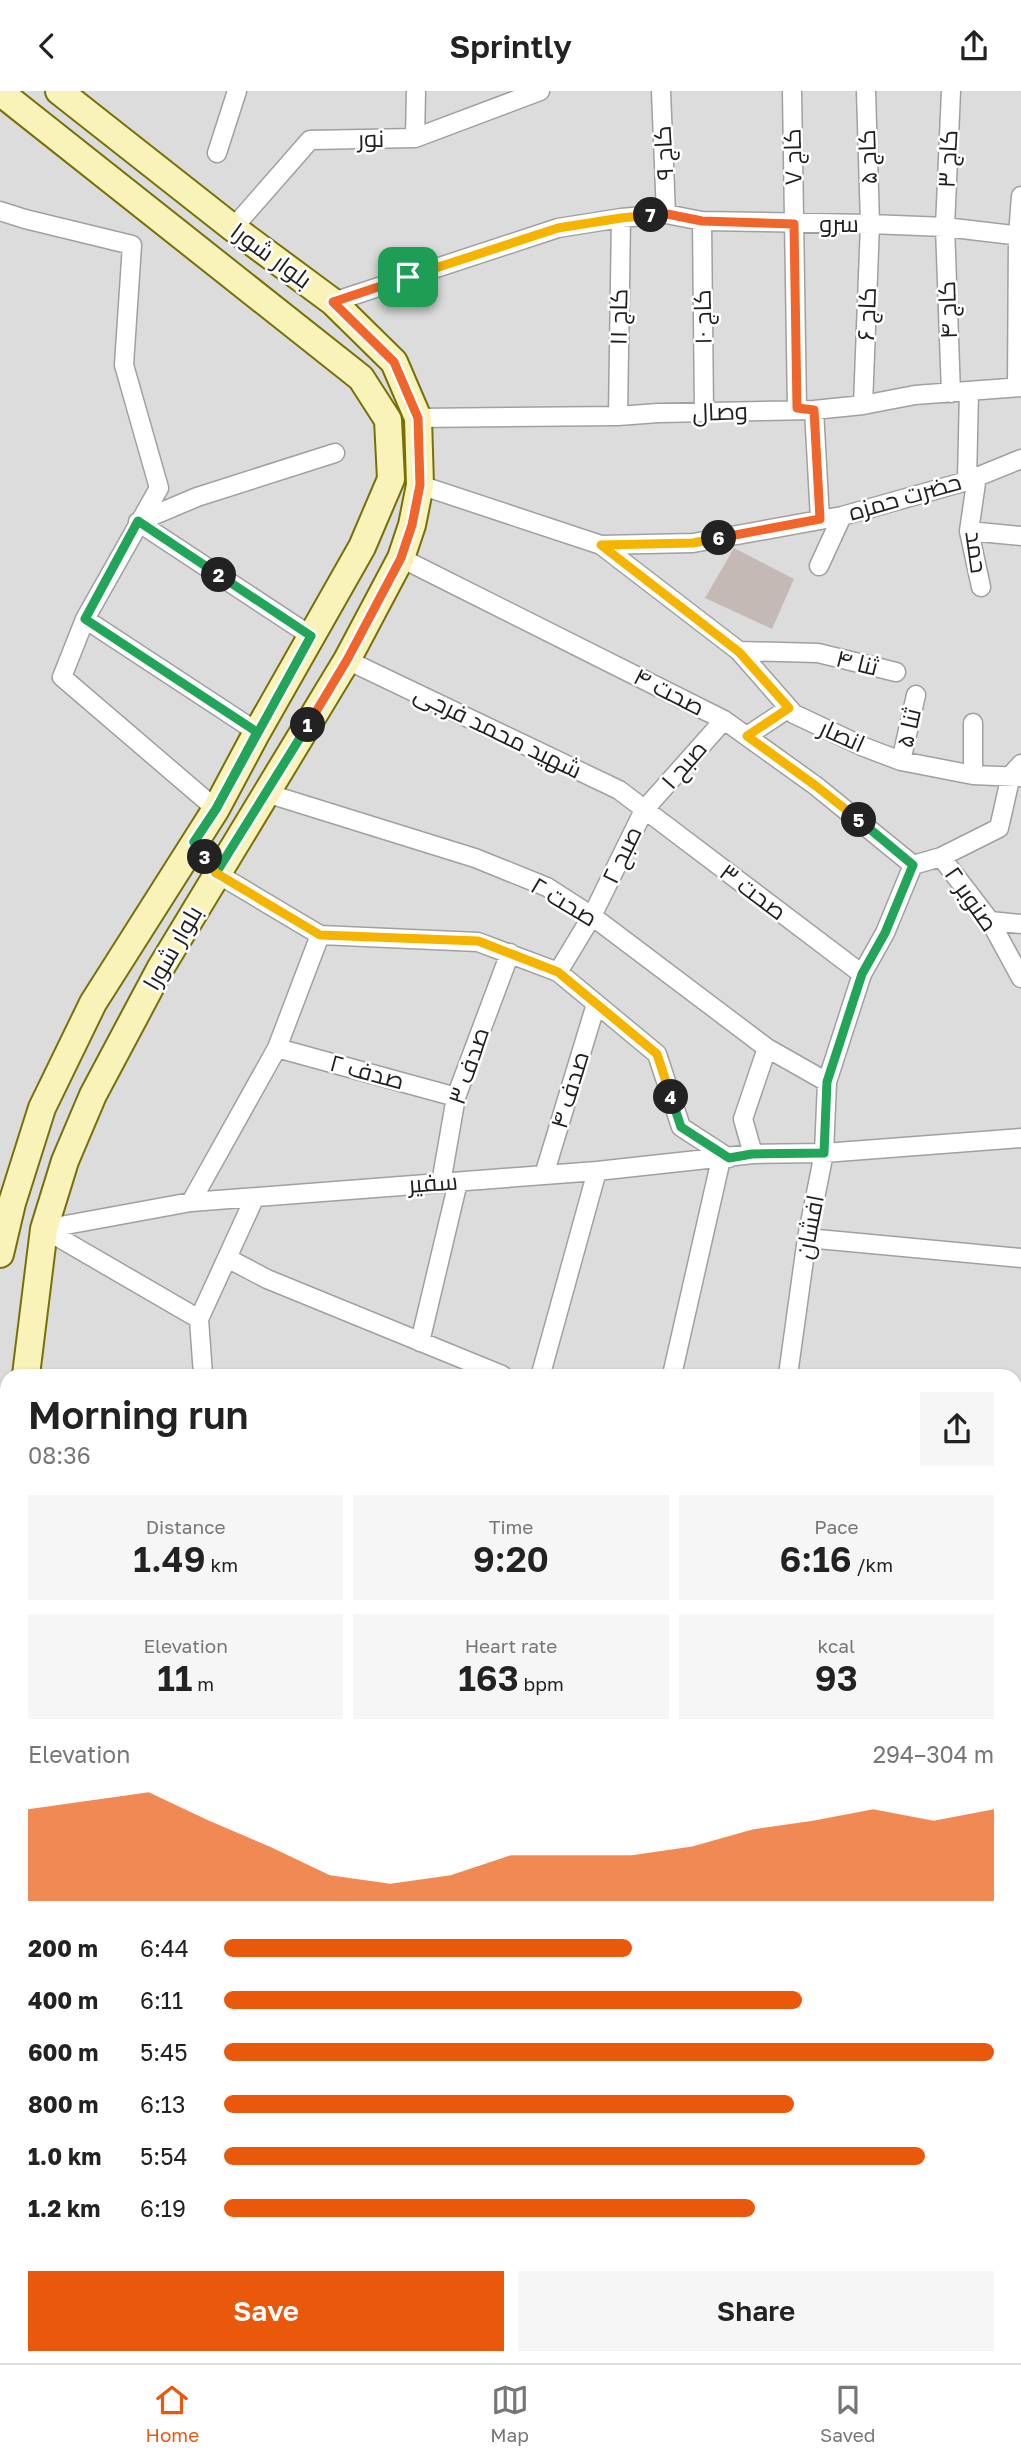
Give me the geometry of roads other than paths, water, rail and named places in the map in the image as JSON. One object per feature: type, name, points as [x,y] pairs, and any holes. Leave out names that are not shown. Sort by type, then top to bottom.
[{"type":"main road","name":"بلوار شورا","points":[[27,1369],[44,1229],[65,1161],[93,1095],[160,969],[216,873],[347,660],[401,558],[412,525],[420,485],[418,418],[394,362],[333,302],[233,228],[59,91]]},
{"type":"main road","name":"بلوار شورا","points":[[0,92],[361,378],[388,420],[391,479],[362,547],[216,809],[93,1003],[42,1108],[6,1202],[0,1254]]},
{"type":"main road","points":[[194,842],[216,873]]},
{"type":"street","points":[[217,153],[237,91]]},
{"type":"street","points":[[415,138],[416,91]]},
{"type":"street","name":"نور","points":[[233,228],[310,140],[415,138],[540,91]]},
{"type":"street","name":"کاج ۹","points":[[661,91],[667,214]]},
{"type":"street","name":"کاج ۷","points":[[792,91],[794,224],[805,409],[820,519]]},
{"type":"street","name":"کاج ۵","points":[[866,91],[870,223]]},
{"type":"street","name":"کاج ۳","points":[[944,227],[951,91]]},
{"type":"street","points":[[1019,387],[1021,196]]},
{"type":"street","points":[[0,211],[132,245],[124,365],[159,488],[85,619],[62,677],[216,809]]},
{"type":"street","name":"سرو","points":[[333,302],[558,228],[621,218],[667,214],[702,221],[870,223],[944,227],[1019,236]]},
{"type":"street","name":"کاج ۱۱","points":[[618,416],[621,218]]},
{"type":"street","name":"کاج ۱۰","points":[[702,221],[704,413]]},
{"type":"street","name":"کاج ۶","points":[[863,405],[870,223]]},
{"type":"street","name":"کاج ۴","points":[[944,227],[960,392],[972,478]]},
{"type":"street","name":"وصال","points":[[418,418],[618,416],[805,409],[863,405],[915,394],[1019,387]]},
{"type":"street","points":[[138,521],[197,497],[335,453]]},
{"type":"street","name":"حضرت حمزه","points":[[420,485],[601,545],[693,543],[842,516],[972,478],[1021,459]]},
{"type":"street","name":"حمد","points":[[972,478],[969,531],[981,587]]},
{"type":"street","points":[[819,566],[842,516]]},
{"type":"street","points":[[138,521],[311,636]]},
{"type":"street","points":[[969,531],[1021,536]]},
{"type":"street","name":"انصار","points":[[601,545],[739,652],[794,714],[901,761],[973,775],[1018,772]]},
{"type":"street","name":"صحت ۴","points":[[401,558],[724,720],[816,786],[913,865]]},
{"type":"street","points":[[85,619],[257,732]]},
{"type":"street","name":"ثنا ۴","points":[[739,652],[818,653],[896,673]]},
{"type":"street","name":"شهید محمد فرجی","points":[[347,660],[619,790],[644,810]]},
{"type":"street","name":"ثنا ۵","points":[[901,761],[916,695]]},
{"type":"street","points":[[747,736],[789,708]]},
{"type":"street","name":"صبح ۱","points":[[644,810],[724,720]]},
{"type":"street","points":[[973,723],[973,775]]},
{"type":"street","points":[[913,865],[942,856],[999,828],[1018,772]]},
{"type":"street","name":"صحت ۲","points":[[266,793],[475,859],[547,887],[592,916],[767,1048],[827,1082]]},
{"type":"street","name":"صبح ۲","points":[[558,972],[592,916],[644,810]]},
{"type":"street","name":"صحت ۳","points":[[644,810],[862,974]]},
{"type":"street","name":"صنوبر ۲","points":[[942,856],[990,922],[1021,978]]},
{"type":"street","name":"افشان","points":[[789,1369],[807,1238],[824,1153],[827,1082],[862,974],[885,933],[913,865]]},
{"type":"street","points":[[216,873],[320,935],[478,941],[558,972],[657,1054],[681,1127],[725,1158],[673,1369]]},
{"type":"street","points":[[990,922],[1021,924]]},
{"type":"street","points":[[191,1202],[277,1048],[320,935]]},
{"type":"street","name":"صدف ۳","points":[[420,1342],[450,1182],[456,1097],[510,953]]},
{"type":"street","name":"صدف ۴","points":[[544,1175],[596,1004]]},
{"type":"street","name":"صدف ۲","points":[[277,1048],[456,1097]]},
{"type":"street","points":[[752,1154],[743,1119],[767,1048]]},
{"type":"street","name":"سفیر","points":[[44,1229],[191,1202],[597,1171],[752,1154],[824,1153],[1021,1138]]},
{"type":"street","points":[[542,1369],[597,1171]]},
{"type":"street","points":[[203,1369],[199,1319],[254,1199]]},
{"type":"street","points":[[44,1229],[199,1319]]},
{"type":"street","points":[[807,1238],[1021,1258]]},
{"type":"street","points":[[227,1258],[267,1279],[487,1369]]}]
